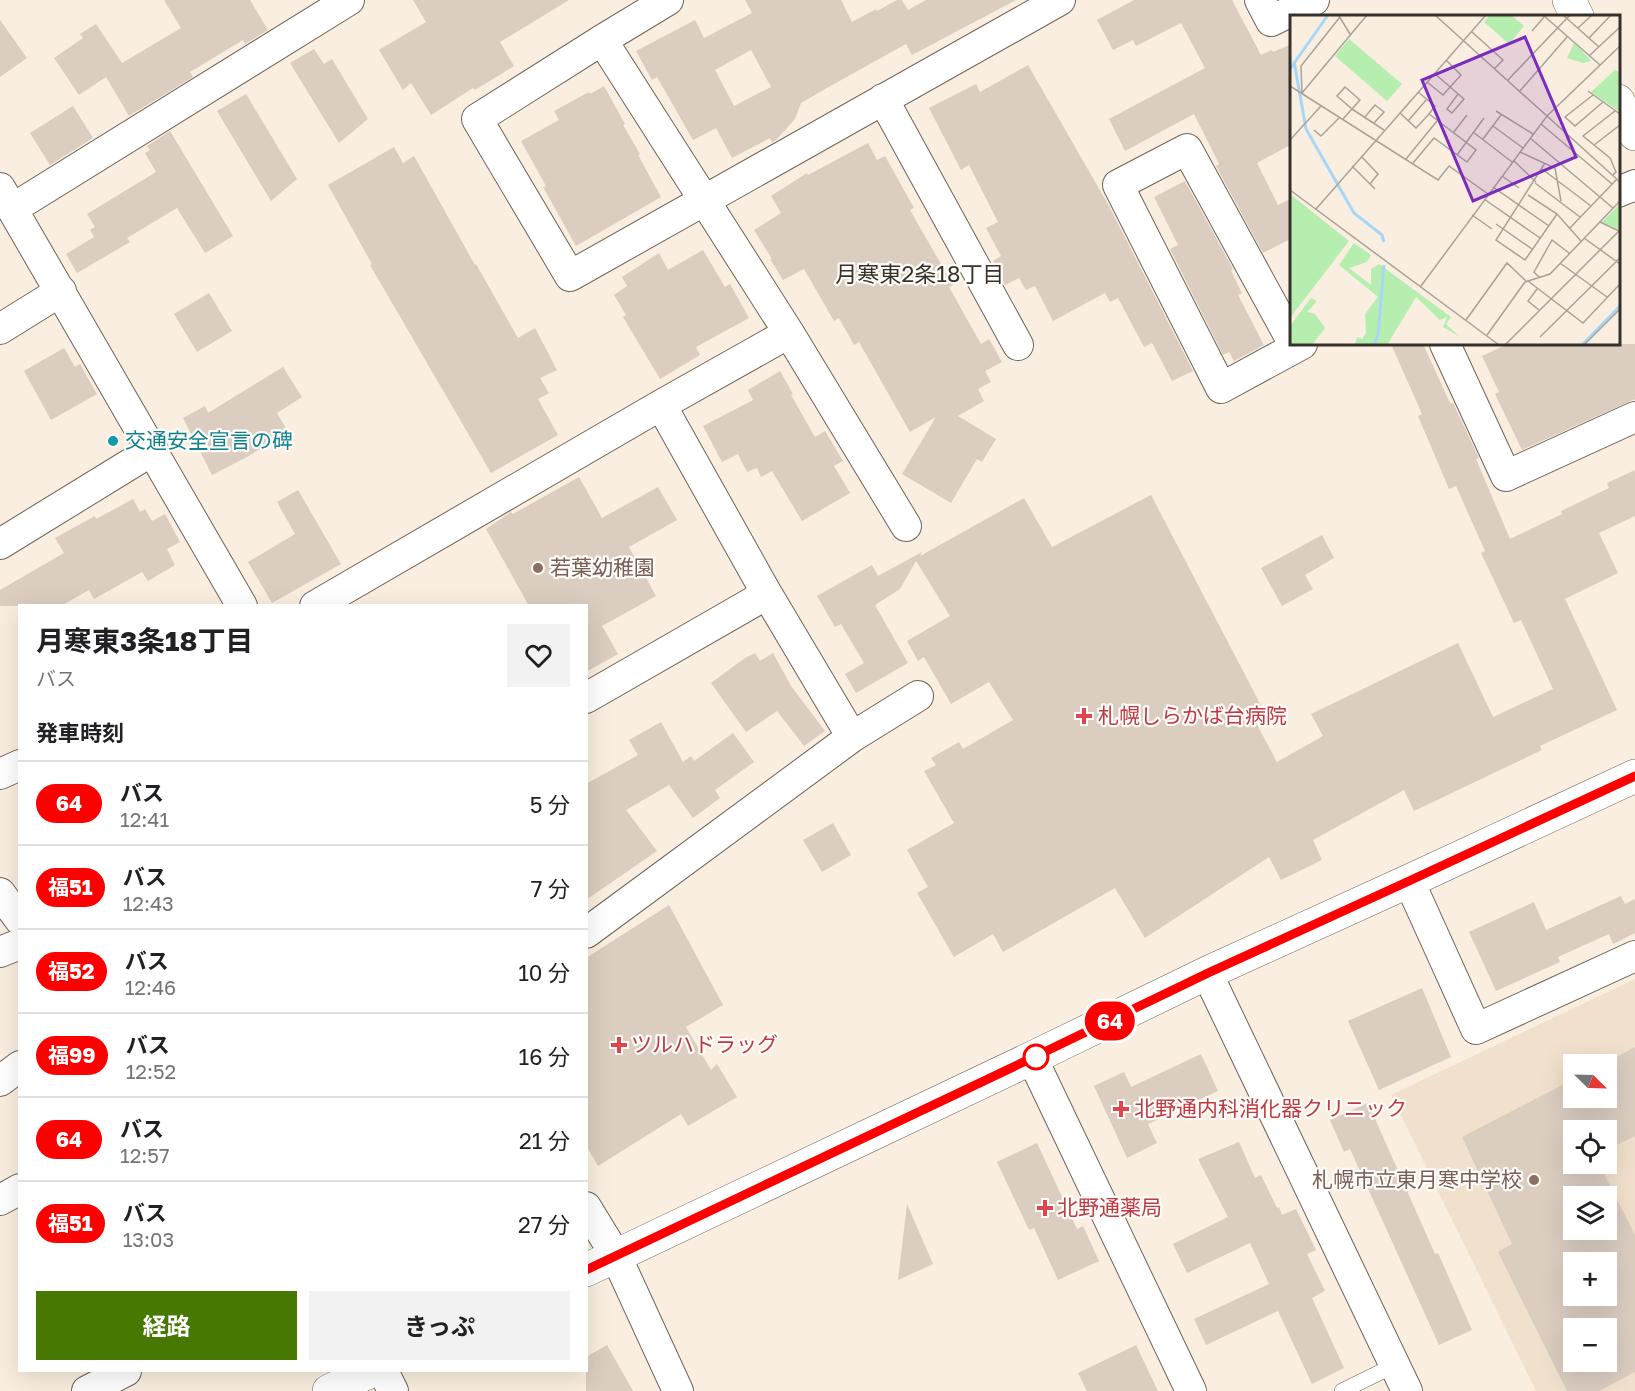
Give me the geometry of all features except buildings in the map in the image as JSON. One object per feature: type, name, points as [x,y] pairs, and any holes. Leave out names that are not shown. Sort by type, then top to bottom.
[{"type":"street","points":[[241,604],[6,199],[349,0]]},
{"type":"street","points":[[668,0],[477,119],[570,276],[1060,0]]},
{"type":"street","points":[[1260,0],[1271,21],[1314,0]]},
{"type":"street","points":[[1569,0],[1576,15]]},
{"type":"street","points":[[602,39],[789,333],[906,526]]},
{"type":"street","points":[[883,99],[1018,345]]},
{"type":"street","points":[[1620,105],[1635,134]]},
{"type":"street","points":[[1290,335],[1187,149],[1118,185],[1221,388],[1293,345]]},
{"type":"street","points":[[1620,191],[1635,185]]},
{"type":"street","points":[[0,329],[61,291]]},
{"type":"street","points":[[318,604],[789,333]]},
{"type":"street","points":[[1445,345],[1506,476],[1635,417]]},
{"type":"street","points":[[661,405],[767,594],[852,736]]},
{"type":"street","points":[[0,544],[153,450]]},
{"type":"street","points":[[588,697],[767,594]]},
{"type":"street","points":[[588,932],[852,736],[918,696]]},
{"type":"street","points":[[0,774],[18,766]]},
{"type":"street","points":[[588,1269],[1208,973],[1635,776]]},
{"type":"street","points":[[1409,881],[1476,1029],[1635,956]]},
{"type":"street","points":[[0,893],[18,917]]},
{"type":"street","points":[[0,952],[18,945]]},
{"type":"street","points":[[1208,973],[1401,1378]]},
{"type":"street","points":[[1032,1058],[1191,1391]]},
{"type":"street","points":[[0,1081],[18,1068]]},
{"type":"street","points":[[0,1200],[18,1190]]},
{"type":"street","points":[[588,1210],[616,1256],[678,1391]]},
{"type":"street","points":[[87,1391],[124,1372]]},
{"type":"street","points":[[329,1391],[369,1372]]},
{"type":"street","points":[[384,1372],[393,1391]]},
{"type":"lane","points":[[1342,1391],[1401,1378]]},
{"type":"shaded area","name":"札幌市立東月寒中学校","points":[[1635,979],[1635,1391],[1536,1391],[1391,1095]]},
{"type":"bus line","name":"64","points":[[588,1269],[1208,973],[1635,776]]},
{"type":"place","name":"交通安全宣言の碑","points":[[113,441]]},
{"type":"place","name":"若葉幼稚園","points":[[538,568]]},
{"type":"place","name":"札幌しらかば台病院","points":[[1084,716]]},
{"type":"place","name":"ツルハドラッグ","points":[[619,1045]]},
{"type":"place","name":"北野通内科消化器クリニック","points":[[1121,1109]]},
{"type":"place","name":"札幌市立東月寒中学校","points":[[1534,1180]]},
{"type":"place","name":"北野通薬局","points":[[1045,1208]]},
{"type":"district","name":"月寒東2条18丁目","points":[[920,274]]}]
